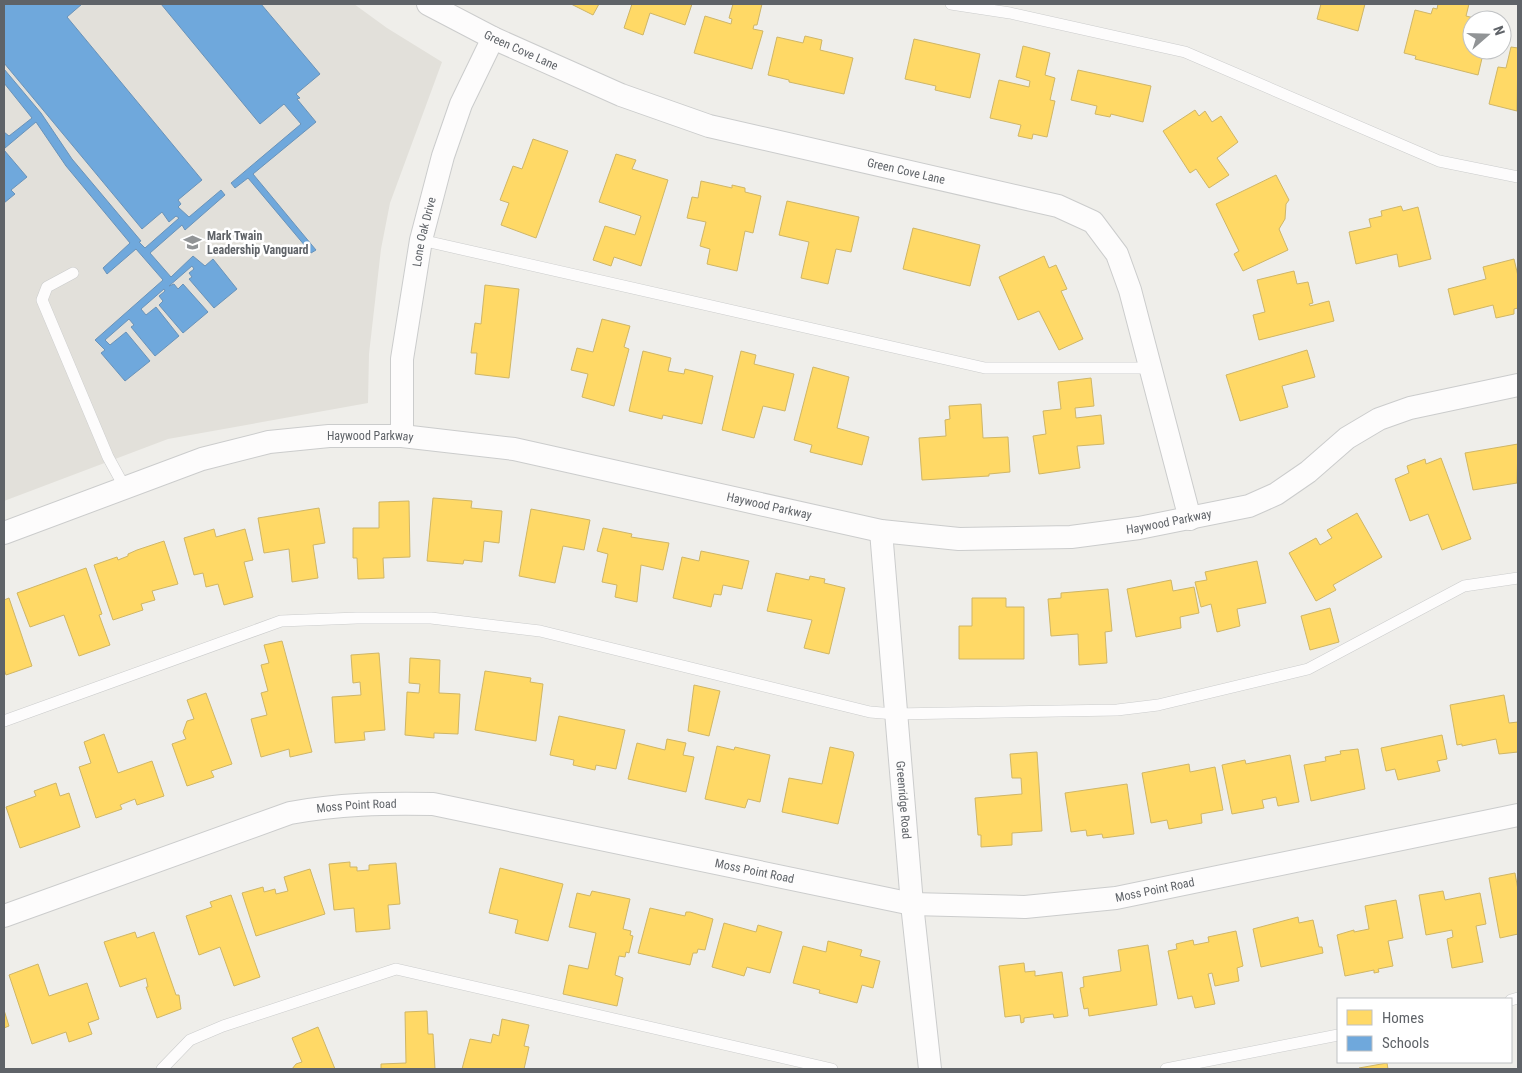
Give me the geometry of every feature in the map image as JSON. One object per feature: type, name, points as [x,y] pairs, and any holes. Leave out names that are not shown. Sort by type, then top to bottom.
[{"type":"street","name":"Green Cove Lane","points":[[428,4],[493,38],[621,95],[709,126],[1058,206],[1092,222],[1117,254],[1130,290],[1190,519]]},
{"type":"street","name":"Lone Oak Drive","points":[[402,436],[402,359],[421,240],[443,156],[461,104],[493,38]]},
{"type":"street","name":"Haywood Parkway","points":[[4,533],[202,459],[269,442],[329,436],[402,436],[514,449],[881,531],[959,539],[1071,537],[1190,519],[1249,506],[1276,494],[1308,472],[1347,438],[1379,419],[1410,408],[1518,385]]},
{"type":"street","name":"Greenridge Road","points":[[881,531],[912,904],[930,1069]]},
{"type":"street","name":"Moss Point Road","points":[[4,916],[290,813],[328,806],[384,803],[433,804],[912,904],[1026,907],[1116,898],[1518,815]]},
{"type":"lane","points":[[951,4],[1010,13],[1185,52],[1438,161],[1518,177]]},
{"type":"lane","points":[[421,240],[985,368],[1149,368]]},
{"type":"lane","points":[[73,273],[47,287],[42,300],[108,457],[125,488]]},
{"type":"lane","points":[[4,721],[281,622],[357,618],[430,618],[540,631],[870,712],[895,714],[1117,710],[1158,705],[1308,669],[1464,586],[1518,578]]},
{"type":"lane","points":[[162,1069],[190,1040],[223,1026],[396,969],[832,1069]]},
{"type":"lane","points":[[1166,1069],[1337,1036]]},
{"type":"shaded area","name":"Mark Twain Leadership Vanguard","points":[[4,4],[354,4],[387,28],[442,62],[390,203],[381,249],[369,354],[368,403],[168,439],[4,501]]},
{"type":"building: Homes","points":[[571,4],[599,4],[593,15]]},
{"type":"building: Homes","points":[[632,4],[692,4],[685,25],[650,13],[643,35],[624,28]]},
{"type":"building: Homes","points":[[733,4],[762,4],[757,25],[754,25],[753,29],[763,31],[752,69],[694,53],[705,16],[731,24],[732,19],[729,18]]},
{"type":"building: Homes","points":[[1321,4],[1365,4],[1358,31],[1317,19]]},
{"type":"building: Homes","points":[[1438,4],[1469,4],[1468,10],[1462,10],[1462,60],[1482,60],[1478,75],[1415,59],[1416,56],[1404,53],[1415,10],[1431,14],[1433,8],[1437,9]]},
{"type":"building: Homes","points":[[805,36],[822,40],[820,50],[853,58],[844,94],[789,82],[789,80],[768,75],[777,37],[803,43]]},
{"type":"building: Homes","points":[[914,39],[980,54],[970,98],[935,90],[936,86],[905,79]]},
{"type":"building: Homes","points":[[1023,46],[1050,53],[1045,75],[1055,78],[1050,100],[1055,101],[1047,137],[1033,134],[1032,139],[1018,136],[1021,125],[990,118],[999,80],[1029,87],[1030,81],[1016,77]]},
{"type":"building: Homes","points":[[1512,47],[1518,48],[1517,111],[1489,104],[1498,67],[1506,68],[1508,60],[1512,60]]},
{"type":"building: Homes","points":[[1078,70],[1151,86],[1143,122],[1111,114],[1110,117],[1095,114],[1097,106],[1071,100]]},
{"type":"building: Homes","points":[[1195,110],[1199,116],[1205,111],[1212,122],[1221,116],[1238,142],[1217,158],[1229,175],[1209,188],[1196,169],[1190,173],[1163,131]]},
{"type":"building: Homes","points":[[533,139],[568,151],[536,238],[501,225],[509,203],[500,200],[513,166],[522,169]]},
{"type":"building: Homes","points":[[616,154],[636,160],[632,169],[668,180],[641,266],[614,257],[611,266],[593,260],[605,226],[635,235],[641,216],[599,202]]},
{"type":"building: Homes","points":[[1276,175],[1289,200],[1286,204],[1285,219],[1279,229],[1288,250],[1243,271],[1234,254],[1239,251],[1216,204]]},
{"type":"building: Homes","points":[[701,181],[732,188],[732,185],[745,188],[745,192],[761,196],[753,233],[745,231],[737,271],[707,264],[710,249],[700,246],[706,222],[687,218],[692,197],[698,198]]},
{"type":"building: Homes","points":[[787,201],[859,217],[851,252],[836,249],[828,284],[801,278],[809,242],[779,235]]},
{"type":"building: Homes","points":[[1401,206],[1403,211],[1418,207],[1431,259],[1399,267],[1397,254],[1356,264],[1349,232],[1371,227],[1369,219],[1382,216],[1381,211]]},
{"type":"building: Homes","points":[[913,228],[980,245],[970,286],[903,269]]},
{"type":"building: Homes","points":[[1044,256],[1049,268],[1056,265],[1067,289],[1061,291],[1083,339],[1059,350],[1039,311],[1018,320],[999,277]]},
{"type":"building: Homes","points":[[1514,259],[1518,276],[1518,308],[1514,309],[1514,314],[1496,318],[1493,305],[1454,315],[1448,289],[1486,279],[1483,267]]},
{"type":"building: Homes","points":[[1294,271],[1297,284],[1308,282],[1313,303],[1309,304],[1310,306],[1329,301],[1334,321],[1259,340],[1253,315],[1265,312],[1257,280]]},
{"type":"building: Homes","points":[[485,285],[519,289],[509,378],[475,374],[477,353],[471,353],[475,323],[481,324]]},
{"type":"building: Homes","points":[[602,319],[630,326],[624,347],[629,349],[614,406],[582,397],[588,374],[571,370],[577,348],[593,352]]},
{"type":"building: Homes","points":[[1307,350],[1315,377],[1282,386],[1288,407],[1240,421],[1226,375]]},
{"type":"building: Homes","points":[[643,351],[671,358],[668,371],[684,374],[685,369],[713,376],[702,424],[663,415],[662,419],[629,411]]},
{"type":"building: Homes","points":[[741,351],[756,355],[754,364],[794,374],[785,411],[763,406],[754,438],[722,430]]},
{"type":"building: Homes","points":[[813,367],[849,377],[837,428],[869,437],[862,465],[810,452],[812,445],[794,440]]},
{"type":"building: Homes","points":[[1091,378],[1094,406],[1075,408],[1076,418],[1101,415],[1104,444],[1077,446],[1080,468],[1039,474],[1033,436],[1046,434],[1043,411],[1061,409],[1058,382]]},
{"type":"building: Homes","points":[[981,404],[983,438],[1008,437],[1010,472],[989,474],[989,476],[922,480],[919,438],[946,436],[945,420],[950,419],[949,406]]},
{"type":"building: Homes","points":[[1518,444],[1517,483],[1473,490],[1465,453]]},
{"type":"building: Homes","points":[[1441,458],[1471,539],[1442,550],[1428,514],[1410,521],[1395,479],[1409,473],[1407,466],[1425,459],[1426,464]]},
{"type":"building: Homes","points":[[433,498],[472,501],[471,508],[502,511],[499,543],[484,541],[482,562],[464,560],[463,564],[427,561]]},
{"type":"building: Homes","points":[[409,501],[410,557],[383,558],[384,578],[358,579],[357,558],[353,558],[353,528],[379,528],[379,502]]},
{"type":"building: Homes","points":[[319,508],[325,543],[313,545],[318,578],[292,582],[289,549],[264,553],[258,518]]},
{"type":"building: Homes","points":[[531,509],[590,520],[584,550],[563,546],[555,583],[519,576]]},
{"type":"building: Homes","points":[[1357,513],[1382,557],[1333,585],[1336,590],[1316,601],[1289,553],[1316,538],[1320,545],[1332,538],[1327,530]]},
{"type":"building: Homes","points":[[603,528],[632,534],[631,537],[669,543],[663,570],[641,565],[637,602],[615,597],[617,585],[602,582],[608,554],[597,551]]},
{"type":"building: Homes","points":[[214,529],[216,537],[245,529],[253,560],[244,562],[253,597],[224,605],[218,584],[206,587],[203,573],[194,575],[184,538]]},
{"type":"building: Homes","points":[[164,541],[178,584],[152,591],[155,600],[141,604],[143,610],[113,620],[94,565],[117,557],[118,560],[137,550]]},
{"type":"building: Homes","points":[[701,551],[749,561],[742,589],[723,585],[721,595],[714,594],[711,607],[673,598],[682,557],[699,561]]},
{"type":"building: Homes","points":[[1257,561],[1266,603],[1237,609],[1240,626],[1217,632],[1211,604],[1201,607],[1195,582],[1207,580],[1205,572]]},
{"type":"building: Homes","points":[[86,568],[102,614],[99,615],[110,645],[79,656],[64,615],[30,627],[17,593]]},
{"type":"building: Homes","points":[[776,573],[809,580],[810,576],[825,579],[824,583],[845,588],[829,654],[804,648],[812,620],[767,611]]},
{"type":"building: Homes","points":[[1171,580],[1173,591],[1194,587],[1199,613],[1180,617],[1181,628],[1136,637],[1127,589]]},
{"type":"building: Homes","points":[[1108,589],[1112,631],[1105,632],[1107,663],[1079,665],[1078,634],[1051,636],[1048,599],[1061,598],[1061,593]]},
{"type":"building: Homes","points":[[9,598],[32,666],[6,675],[4,669],[4,600]]},
{"type":"building: Homes","points":[[972,598],[1006,598],[1006,607],[1024,607],[1024,659],[959,659],[959,626],[972,626]]},
{"type":"building: Homes","points":[[1330,608],[1339,642],[1310,650],[1301,616]]},
{"type":"building: Homes","points":[[282,641],[312,752],[290,757],[289,749],[261,757],[251,719],[267,715],[261,693],[268,691],[261,665],[269,663],[264,645]]},
{"type":"building: Homes","points":[[379,653],[385,730],[364,732],[365,740],[335,743],[332,697],[361,695],[360,682],[353,683],[351,655]]},
{"type":"building: Homes","points":[[410,658],[440,660],[439,693],[460,694],[458,734],[434,733],[434,738],[405,735],[407,692],[419,693],[420,684],[409,683]]},
{"type":"building: Homes","points":[[485,671],[531,678],[530,682],[543,684],[536,741],[475,730]]},
{"type":"building: Homes","points":[[694,685],[720,691],[709,736],[688,731]]},
{"type":"building: Homes","points":[[206,693],[232,764],[211,771],[214,777],[187,786],[172,744],[186,739],[183,732],[187,721],[194,719],[187,700]]},
{"type":"building: Homes","points":[[1504,695],[1509,723],[1518,722],[1518,752],[1499,754],[1496,739],[1462,746],[1462,744],[1457,745],[1450,705]]},
{"type":"building: Homes","points":[[559,716],[625,730],[616,769],[596,765],[595,770],[573,765],[574,760],[550,755]]},
{"type":"building: Homes","points":[[104,734],[118,773],[152,761],[164,796],[137,805],[135,799],[120,805],[122,809],[96,818],[79,767],[91,763],[84,742]]},
{"type":"building: Homes","points":[[1442,735],[1447,759],[1437,761],[1440,771],[1398,780],[1395,769],[1386,771],[1381,748]]},
{"type":"building: Homes","points":[[667,739],[686,743],[683,755],[694,757],[686,792],[628,779],[637,743],[665,750]]},
{"type":"building: Homes","points":[[717,746],[734,750],[735,747],[770,755],[760,802],[748,799],[745,808],[705,799]]},
{"type":"building: Homes","points":[[830,747],[853,752],[854,755],[838,824],[782,812],[789,778],[822,784]]},
{"type":"building: Homes","points":[[1358,749],[1365,789],[1311,801],[1304,765],[1326,761],[1325,757],[1341,754],[1340,751]]},
{"type":"building: Homes","points":[[1037,752],[1042,831],[1012,833],[1012,845],[981,847],[981,835],[978,835],[975,798],[1022,794],[1021,778],[1012,778],[1010,754]]},
{"type":"building: Homes","points":[[1290,755],[1299,802],[1278,806],[1276,797],[1262,800],[1264,808],[1232,814],[1222,765],[1245,760],[1246,764]]},
{"type":"building: Homes","points":[[1189,764],[1190,772],[1215,767],[1223,810],[1201,814],[1202,823],[1169,829],[1167,820],[1151,823],[1142,773]]},
{"type":"building: Homes","points":[[56,783],[60,796],[69,793],[80,827],[20,848],[6,807],[36,796],[34,791]]},
{"type":"building: Homes","points":[[1127,784],[1134,834],[1103,838],[1102,834],[1087,836],[1086,830],[1071,832],[1065,793]]},
{"type":"building: Homes","points":[[350,862],[350,867],[357,867],[357,871],[369,870],[369,865],[396,863],[400,904],[388,905],[390,929],[356,932],[354,908],[334,910],[329,864]]},
{"type":"building: Homes","points":[[500,868],[563,884],[548,941],[515,933],[518,920],[489,913]]},
{"type":"building: Homes","points":[[310,869],[325,914],[256,936],[242,893],[263,887],[264,892],[275,889],[276,894],[288,891],[284,877]]},
{"type":"building: Homes","points":[[1515,873],[1518,890],[1518,934],[1500,938],[1489,878]]},
{"type":"building: Homes","points":[[592,891],[630,899],[623,929],[631,931],[630,935],[633,936],[629,953],[626,952],[625,957],[619,956],[615,975],[623,978],[617,1006],[563,994],[569,965],[588,969],[596,933],[569,927],[577,893],[590,896]]},
{"type":"building: Homes","points":[[1443,891],[1445,900],[1480,893],[1486,924],[1476,926],[1483,962],[1452,968],[1447,939],[1453,937],[1452,930],[1426,935],[1419,895]]},
{"type":"building: Homes","points":[[231,895],[260,977],[234,986],[220,947],[199,955],[186,916],[212,907],[210,902]]},
{"type":"building: Homes","points":[[1396,900],[1403,938],[1388,941],[1393,966],[1378,969],[1379,972],[1374,973],[1374,970],[1345,976],[1337,935],[1354,930],[1354,932],[1369,929],[1365,906]]},
{"type":"building: Homes","points":[[650,908],[685,916],[686,912],[690,912],[713,919],[705,950],[698,949],[697,953],[693,953],[690,965],[638,953]]},
{"type":"building: Homes","points":[[1298,917],[1299,923],[1313,920],[1319,947],[1322,947],[1323,953],[1261,967],[1253,929]]},
{"type":"building: Homes","points":[[724,923],[756,932],[758,925],[782,932],[770,973],[747,967],[744,976],[712,967]]},
{"type":"building: Homes","points":[[1236,931],[1243,966],[1237,968],[1239,981],[1215,986],[1212,973],[1208,974],[1215,1004],[1195,1008],[1192,996],[1178,999],[1168,951],[1177,949],[1176,944],[1193,940],[1194,945],[1209,942],[1208,937]]},
{"type":"building: Homes","points":[[135,932],[137,938],[154,932],[176,995],[179,995],[181,1009],[157,1018],[146,987],[148,987],[146,978],[120,987],[104,942]]},
{"type":"building: Homes","points":[[828,941],[862,950],[860,956],[880,961],[873,988],[862,985],[857,1003],[819,993],[820,990],[793,983],[803,946],[826,952]]},
{"type":"building: Homes","points":[[1148,945],[1157,1005],[1089,1016],[1088,1008],[1084,1009],[1080,988],[1084,987],[1083,977],[1121,971],[1118,950]]},
{"type":"building: Homes","points":[[1024,963],[1025,972],[1035,971],[1035,976],[1062,972],[1068,1016],[1054,1018],[1053,1014],[1024,1018],[1024,1022],[1021,1023],[1020,1015],[1005,1017],[999,966]]},
{"type":"building: Homes","points":[[38,964],[49,996],[87,983],[99,1019],[88,1023],[92,1034],[69,1042],[66,1032],[32,1044],[9,975]]},
{"type":"building: Homes","points":[[4,1010],[9,1026],[4,1028]]},
{"type":"building: Homes","points":[[427,1011],[428,1034],[433,1034],[435,1069],[381,1069],[381,1064],[406,1063],[405,1012]]},
{"type":"building: Homes","points":[[502,1019],[529,1025],[524,1046],[529,1047],[524,1069],[462,1069],[470,1039],[491,1043],[493,1034],[499,1036]]},
{"type":"building: Homes","points":[[318,1027],[335,1069],[292,1069],[296,1064],[302,1062],[292,1038]]},
{"type":"building: Homes","points":[[1387,1063],[1388,1069],[1359,1068]]},
{"type":"building: Schools","points":[[4,4],[82,4],[67,17],[202,180],[178,200],[181,204],[178,207],[189,217],[221,190],[225,195],[185,230],[182,225],[150,253],[171,277],[193,256],[205,266],[213,259],[237,289],[214,308],[189,279],[192,277],[189,273],[194,269],[192,266],[169,286],[174,284],[178,289],[183,284],[208,312],[183,333],[159,305],[163,301],[159,296],[165,291],[164,289],[141,309],[146,315],[156,307],[179,336],[155,356],[131,327],[134,325],[129,319],[105,340],[110,345],[126,332],[150,361],[125,381],[101,353],[105,350],[95,340],[163,280],[136,249],[107,274],[103,268],[130,243],[66,166],[36,122],[5,148],[4,132],[9,136],[32,118],[4,83],[4,69],[41,113],[72,159],[145,248],[179,218],[176,216],[169,222],[162,212],[142,229],[4,63]]},
{"type":"building: Schools","points":[[161,4],[261,4],[320,74],[296,94],[300,98],[297,99],[316,122],[253,174],[316,250],[311,253],[248,178],[235,188],[231,183],[301,124],[284,104],[260,124]]},
{"type":"building: Schools","points":[[4,150],[27,177],[11,190],[15,194],[4,203]]},
{"type":"place","name":"Mark Twain Leadership Vanguard","points":[[193,243]]}]
